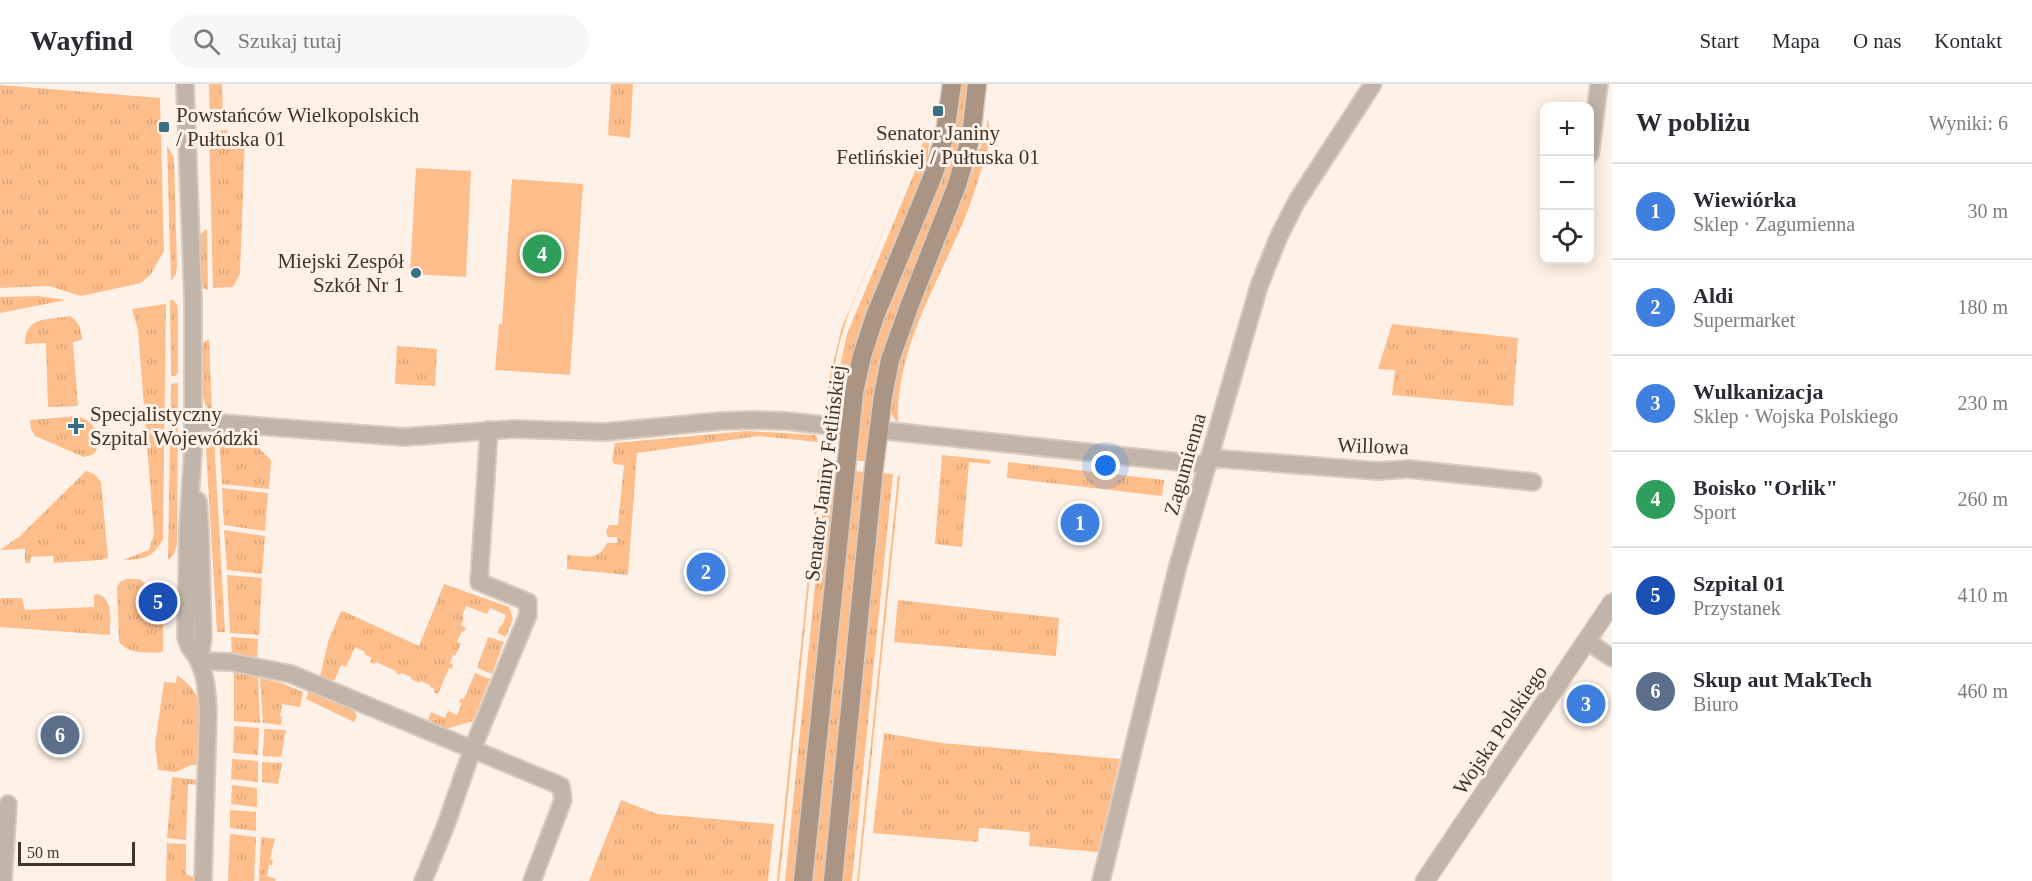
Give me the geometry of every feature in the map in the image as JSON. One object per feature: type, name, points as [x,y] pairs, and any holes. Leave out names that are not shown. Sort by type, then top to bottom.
[{"type":"main road","name":"Senator Janiny Fetlińskiej","points":[[803,881],[854,392],[865,344],[875,316],[934,173],[945,132],[952,84]]},
{"type":"main road","points":[[833,881],[879,430],[890,360],[957,185],[971,136],[976,84]]},
{"type":"street","points":[[185,84],[193,297],[193,451],[201,529],[203,638],[199,662],[206,687],[208,713],[203,881]]},
{"type":"street","name":"Zagumienna","points":[[1101,881],[1177,569],[1259,286],[1279,236],[1297,201],[1373,84]]},
{"type":"street","points":[[1594,123],[1599,84]]},
{"type":"street","points":[[192,421],[380,437],[428,437],[489,430],[605,432],[754,420],[850,428]]},
{"type":"street","points":[[423,881],[446,825],[472,750],[528,615],[528,602],[479,582],[489,430]]},
{"type":"street","name":"Willowa","points":[[879,430],[1209,462],[1378,471],[1409,470],[1533,482]]},
{"type":"street","name":"Wojska Polskiego","points":[[1425,881],[1612,603]]},
{"type":"street","points":[[1587,641],[1612,658]]},
{"type":"street","points":[[199,662],[230,662],[291,674],[561,786],[563,800],[532,881]]},
{"type":"street","points":[[3,881],[8,804]]},
{"type":"green space","points":[[209,84],[222,84],[223,115],[221,116],[210,113]]},
{"type":"green space","points":[[611,84],[633,84],[630,138],[608,135]]},
{"type":"green space","points":[[960,84],[967,84],[962,135],[956,166],[941,209],[888,336],[876,382],[866,461],[856,461],[865,376],[878,330],[946,164],[957,114]]},
{"type":"green space","points":[[0,85],[160,98],[164,251],[151,274],[141,283],[81,296],[49,286],[0,288]]},
{"type":"green space","points":[[988,119],[990,138],[969,208],[916,328],[906,359],[900,390],[898,423],[889,407],[894,376],[914,316],[960,205]]},
{"type":"green space","points":[[227,130],[228,135],[245,135],[240,274],[233,287],[213,288],[209,131]]},
{"type":"green space","points":[[930,130],[927,168],[868,309],[854,352],[842,408],[831,416],[847,334]]},
{"type":"green space","points":[[167,145],[174,158],[177,264],[176,274],[171,281]]},
{"type":"green space","points":[[913,162],[849,312],[826,405],[830,375],[842,327]]},
{"type":"green space","points":[[416,168],[471,171],[466,277],[410,274]]},
{"type":"green space","points":[[512,179],[583,184],[570,375],[495,370],[499,324],[502,324]]},
{"type":"green space","points":[[207,230],[208,290],[203,288],[199,276],[198,236]]},
{"type":"green space","points":[[38,296],[66,300],[0,313],[0,297]]},
{"type":"green space","points":[[170,300],[177,305],[178,312],[178,373],[175,376],[171,376]]},
{"type":"green space","points":[[166,304],[163,539],[155,551],[147,557],[123,560],[149,550],[154,534],[138,330],[132,309]]},
{"type":"green space","points":[[70,316],[79,326],[82,340],[73,342],[78,406],[48,407],[46,343],[25,344],[26,335],[29,328],[39,321]]},
{"type":"green space","points":[[1392,324],[1518,338],[1513,406],[1392,395],[1395,370],[1378,369]]},
{"type":"green space","points":[[209,339],[212,414],[204,401],[201,371],[201,344]]},
{"type":"green space","points":[[397,346],[437,349],[435,386],[395,384]]},
{"type":"green space","points":[[178,383],[177,545],[174,554],[168,560],[171,384]]},
{"type":"green space","points":[[76,416],[88,421],[96,430],[98,442],[94,454],[84,457],[35,436],[31,429],[30,420]]},
{"type":"green space","points":[[748,431],[816,435],[818,442],[759,436],[637,453],[628,575],[567,569],[567,555],[591,556],[599,553],[607,543],[617,543],[617,537],[608,537],[606,531],[609,525],[618,525],[624,465],[614,464],[612,460],[615,443]]},
{"type":"green space","points":[[214,435],[225,632],[217,632],[206,450],[209,439]]},
{"type":"green space","points":[[219,436],[239,436],[238,444],[248,444],[249,439],[271,460],[269,489],[222,484]]},
{"type":"green space","points":[[942,455],[990,460],[990,464],[969,462],[962,547],[935,544]]},
{"type":"green space","points":[[1008,462],[1164,480],[1162,496],[1007,478]]},
{"type":"green space","points":[[821,467],[781,865],[779,881],[777,881],[819,469]]},
{"type":"green space","points":[[827,468],[837,469],[796,881],[785,881]]},
{"type":"green space","points":[[86,471],[94,474],[101,482],[108,558],[54,563],[53,556],[31,557],[30,563],[25,563],[25,549],[0,550],[20,536]]},
{"type":"green space","points":[[854,471],[865,472],[824,881],[812,881]]},
{"type":"green space","points":[[883,473],[893,474],[852,881],[841,881]]},
{"type":"green space","points":[[898,475],[900,476],[859,881],[857,881]]},
{"type":"green space","points":[[222,488],[268,493],[265,531],[224,525]]},
{"type":"green space","points":[[224,530],[265,536],[262,574],[227,570]]},
{"type":"green space","points":[[227,575],[262,578],[259,635],[230,633]]},
{"type":"green space","points":[[126,579],[140,579],[154,593],[154,608],[163,608],[163,651],[159,653],[127,649],[119,642],[117,587]]},
{"type":"green space","points":[[444,584],[509,607],[513,619],[506,637],[497,633],[506,615],[490,608],[487,614],[466,606],[461,625],[466,628],[457,642],[461,644],[455,656],[453,655],[450,663],[453,665],[452,669],[449,668],[438,694],[430,685],[420,681],[419,683],[401,673],[400,675],[376,662],[374,664],[370,662],[372,658],[355,647],[346,667],[341,665],[334,681],[320,677],[328,642],[340,613],[343,611],[419,646]]},
{"type":"green space","points":[[94,595],[102,596],[109,605],[110,635],[0,627],[0,599],[2,598],[22,598],[25,610],[94,607]]},
{"type":"green space","points":[[898,600],[1059,618],[1056,656],[894,642]]},
{"type":"green space","points":[[231,637],[258,639],[257,660],[232,656]]},
{"type":"green space","points":[[488,637],[504,642],[492,674],[477,668]]},
{"type":"green space","points":[[234,672],[258,677],[260,723],[234,721]]},
{"type":"green space","points":[[475,673],[490,679],[473,721],[442,730],[427,723],[431,712],[445,718],[448,711],[457,715],[462,704],[459,702],[461,698],[464,699]]},
{"type":"green space","points":[[177,675],[191,687],[197,697],[200,731],[199,765],[191,765],[176,772],[158,770],[155,744],[164,682],[176,683]]},
{"type":"green space","points":[[260,678],[303,692],[300,707],[282,704],[281,725],[263,723]]},
{"type":"green space","points":[[309,690],[354,710],[357,716],[354,722],[306,699]]},
{"type":"green space","points":[[234,726],[259,728],[258,755],[233,753]]},
{"type":"green space","points":[[264,729],[286,730],[281,757],[263,756]]},
{"type":"green space","points":[[884,733],[942,743],[1120,759],[1098,852],[1029,846],[1030,832],[979,828],[978,842],[873,833]]},
{"type":"green space","points":[[232,759],[258,761],[258,782],[231,779]]},
{"type":"green space","points":[[262,762],[282,763],[278,784],[262,782]]},
{"type":"green space","points":[[172,777],[199,780],[198,785],[188,784],[186,840],[167,838]]},
{"type":"green space","points":[[232,785],[257,788],[257,807],[231,804]]},
{"type":"green space","points":[[621,800],[657,814],[774,824],[768,881],[589,881]]},
{"type":"green space","points":[[230,810],[256,812],[256,831],[230,828]]},
{"type":"green space","points":[[230,834],[256,837],[254,881],[228,881]]},
{"type":"green space","points":[[261,837],[275,839],[270,859],[273,860],[272,865],[269,865],[267,876],[276,879],[275,881],[259,881]]},
{"type":"green space","points":[[167,843],[186,844],[186,874],[196,878],[196,881],[166,881]]},
{"type":"place","name":"Senator Janiny Fetlińskiej / Pułtuska 01","points":[[938,111]]},
{"type":"place","name":"Powstańców Wielkopolskich / Pułtuska 01","points":[[164,127]]},
{"type":"place","name":"Boisko \"Orlik\"","points":[[542,254]]},
{"type":"place","name":"Miejski Zespół Szkół Nr 1","points":[[416,273]]},
{"type":"place","name":"Specjalistyczny Szpital Wojewódzki","points":[[76,426]]},
{"type":"place","name":"Wiewiórka","points":[[1080,523]]},
{"type":"place","name":"Aldi","points":[[706,572]]},
{"type":"place","name":"Szpital 01","points":[[158,602]]},
{"type":"place","name":"Wulkanizacja","points":[[1586,704]]},
{"type":"place","name":"Skup aut MakTech","points":[[60,735]]}]
